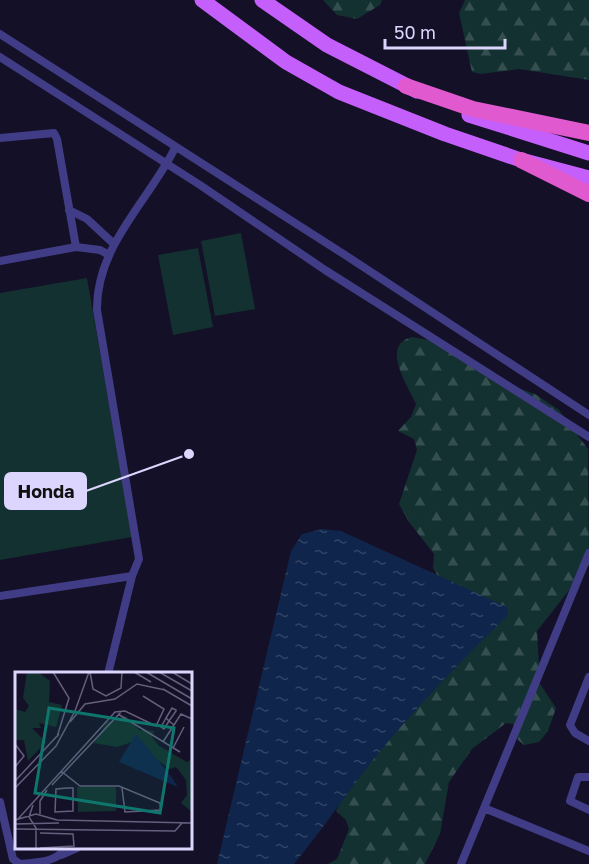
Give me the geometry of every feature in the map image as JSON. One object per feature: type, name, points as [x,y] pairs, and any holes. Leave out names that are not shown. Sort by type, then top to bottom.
[{"type":"highway","points":[[406,86],[473,109],[589,133]]},
{"type":"highway","points":[[521,160],[589,194]]},
{"type":"main road","points":[[202,0],[286,62],[339,93],[445,134],[521,160],[589,178]]},
{"type":"main road","points":[[262,0],[327,45],[460,112],[589,153]]},
{"type":"lane","points":[[0,34],[342,253],[589,415]]},
{"type":"lane","points":[[0,57],[166,166],[200,185],[325,270],[589,437]]},
{"type":"lane","points":[[0,138],[54,133],[57,139],[76,247]]},
{"type":"lane","points":[[100,250],[110,241],[166,166],[175,148]]},
{"type":"lane","points":[[69,210],[87,219],[110,241]]},
{"type":"lane","points":[[108,672],[132,576],[139,559],[98,310],[97,294],[109,255],[110,241]]},
{"type":"lane","points":[[0,261],[76,247],[100,250],[109,255]]},
{"type":"lane","points":[[461,864],[589,553]]},
{"type":"lane","points":[[0,596],[132,576]]},
{"type":"lane","points":[[589,677],[570,725],[575,733],[589,741]]},
{"type":"lane","points":[[589,777],[578,777],[570,801],[589,810]]},
{"type":"lane","points":[[0,802],[13,859],[20,864],[59,856],[74,849]]},
{"type":"lane","points":[[484,808],[589,851]]},
{"type":"lane","points":[[59,856],[64,849]]},
{"type":"green space","points":[[323,0],[382,0],[380,5],[357,19],[337,15]]},
{"type":"green space","points":[[465,0],[589,0],[589,80],[519,69],[481,74],[472,72],[459,13]]},
{"type":"green space","points":[[241,233],[255,309],[215,316],[201,241]]},
{"type":"green space","points":[[198,248],[213,327],[173,335],[158,255]]},
{"type":"green space","points":[[87,278],[132,537],[0,560],[0,293]]},
{"type":"green space","points":[[412,337],[439,342],[485,376],[535,394],[559,410],[588,449],[589,565],[537,631],[540,684],[556,708],[548,731],[539,742],[524,745],[518,740],[513,724],[506,723],[472,749],[449,782],[440,834],[425,864],[328,864],[337,859],[349,829],[346,820],[336,811],[448,594],[433,568],[434,554],[409,522],[399,504],[417,450],[414,439],[398,431],[411,417],[416,404],[402,376],[397,356],[398,348],[403,341]]},
{"type":"water","points":[[322,529],[341,531],[507,607],[508,615],[393,736],[294,864],[217,864],[291,551],[302,534]]},
{"type":"place","name":"Honda","points":[[189,454]]}]
